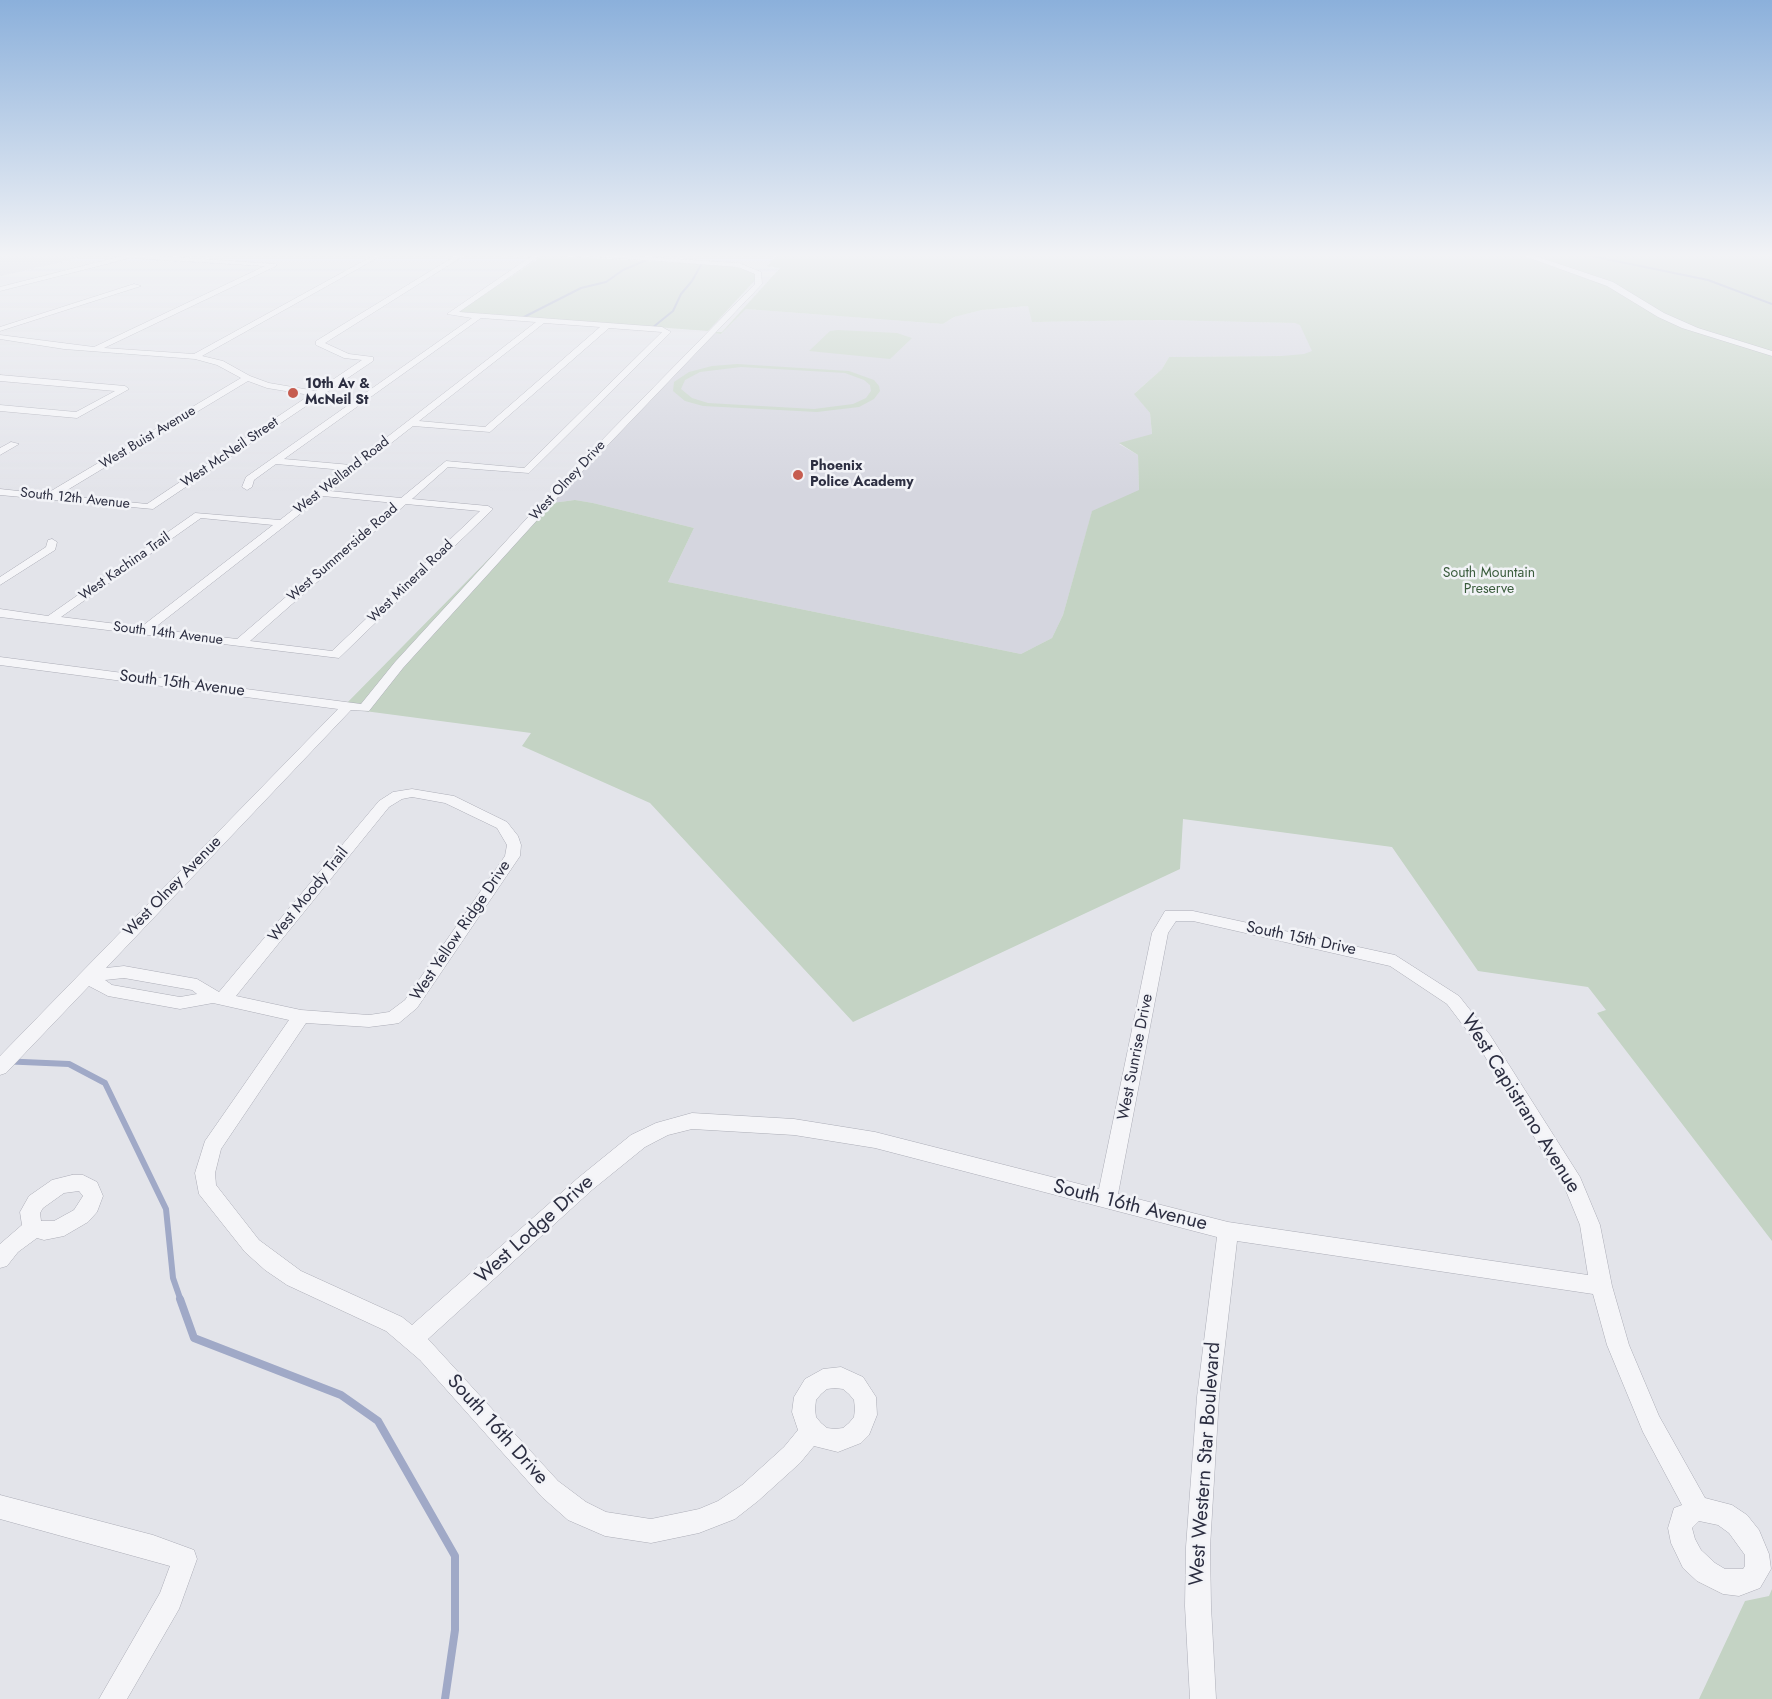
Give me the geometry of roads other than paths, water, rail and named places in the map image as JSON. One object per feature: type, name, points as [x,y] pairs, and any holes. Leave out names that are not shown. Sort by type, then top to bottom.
[{"type":"street","points":[[95,349],[131,332]]},
{"type":"street","points":[[195,357],[240,332]]},
{"type":"street","name":"West McNeil Street","points":[[149,507],[370,359],[347,356],[319,343],[336,332]]},
{"type":"street","points":[[247,487],[249,479],[456,332]]},
{"type":"street","name":"West Welland Road","points":[[142,631],[527,332]]},
{"type":"street","points":[[410,423],[487,429],[599,332]]},
{"type":"street","name":"West Summerside Road","points":[[240,643],[446,464],[526,471],[667,332]]},
{"type":"street","name":"West Olney Drive","points":[[364,708],[399,666],[555,494],[711,332]]},
{"type":"street","points":[[1707,332],[1772,354]]},
{"type":"street","points":[[0,337],[95,349],[195,357],[220,363],[247,378],[267,385],[319,394]]},
{"type":"street","points":[[0,378],[125,389],[77,415],[0,408]]},
{"type":"street","name":"West Buist Avenue","points":[[48,497],[247,378]]},
{"type":"street","points":[[0,443],[14,444],[0,452]]},
{"type":"street","points":[[274,461],[352,468]]},
{"type":"street","name":"South 12th Avenue","points":[[0,492],[149,507]]},
{"type":"street","points":[[322,493],[403,500]]},
{"type":"street","name":"West Mineral Road","points":[[335,655],[488,509],[403,500]]},
{"type":"street","name":"West Kachina Trail","points":[[51,619],[200,515],[282,523]]},
{"type":"street","points":[[0,582],[51,548],[52,542]]},
{"type":"street","name":"South 14th Avenue","points":[[0,613],[335,655]]},
{"type":"street","name":"South 15th Avenue","points":[[0,661],[364,708]]},
{"type":"street","name":"West Olney Avenue","points":[[0,1068],[348,706]]},
{"type":"street","name":"West Moody Trail","points":[[219,998],[382,806],[398,795],[412,793],[449,799],[502,825],[511,836]]},
{"type":"street","name":"West Yellow Ridge Drive","points":[[301,1016],[369,1022],[393,1018],[411,1004],[512,856],[514,845],[511,836]]},
{"type":"street","name":"South 15th Drive","points":[[1171,915],[1193,916],[1372,955],[1395,961],[1427,980]]},
{"type":"street","name":"West Sunrise Drive","points":[[1107,1201],[1160,933],[1171,915]]},
{"type":"street","points":[[87,976],[108,990],[180,1003],[219,998],[301,1016]]},
{"type":"street","name":"West Capistrano Avenue","points":[[1427,980],[1454,1000],[1484,1040],[1573,1183],[1590,1225],[1601,1286],[1618,1345],[1651,1424],[1676,1473],[1698,1509]]},
{"type":"street","name":"South 16th Drive","points":[[301,1016],[212,1147],[205,1173],[206,1188],[252,1246],[272,1263],[294,1278],[394,1324],[443,1370],[550,1489],[577,1511],[605,1524],[651,1531],[699,1521],[726,1510],[750,1493],[792,1455],[811,1432]]},
{"type":"street","name":"South 16th Avenue","points":[[663,1128],[692,1121],[794,1127],[875,1140],[1228,1231],[1601,1286]]},
{"type":"street","name":"West Lodge Drive","points":[[412,1339],[585,1184],[638,1141],[663,1128]]},
{"type":"street","points":[[0,1259],[11,1246],[34,1228]]},
{"type":"street","name":"West Western Star Boulevard","points":[[1203,1699],[1198,1547],[1208,1397],[1228,1231]]},
{"type":"street","points":[[0,1508],[153,1546],[185,1559],[170,1600],[112,1699]]},
{"type":"waterway","points":[[0,1061],[69,1064],[105,1083],[166,1209],[173,1278],[181,1301]]},
{"type":"waterway","points":[[180,1299],[194,1338],[341,1395],[378,1421],[455,1556],[455,1630],[445,1699]]},
{"type":"place","name":"10th Av & McNeil St","points":[[293,393]]},
{"type":"place","name":"Phoenix Police Academy","points":[[798,475]]},
{"type":"park label","name":"South Mountain Preserve","points":[[1489,582]]}]
